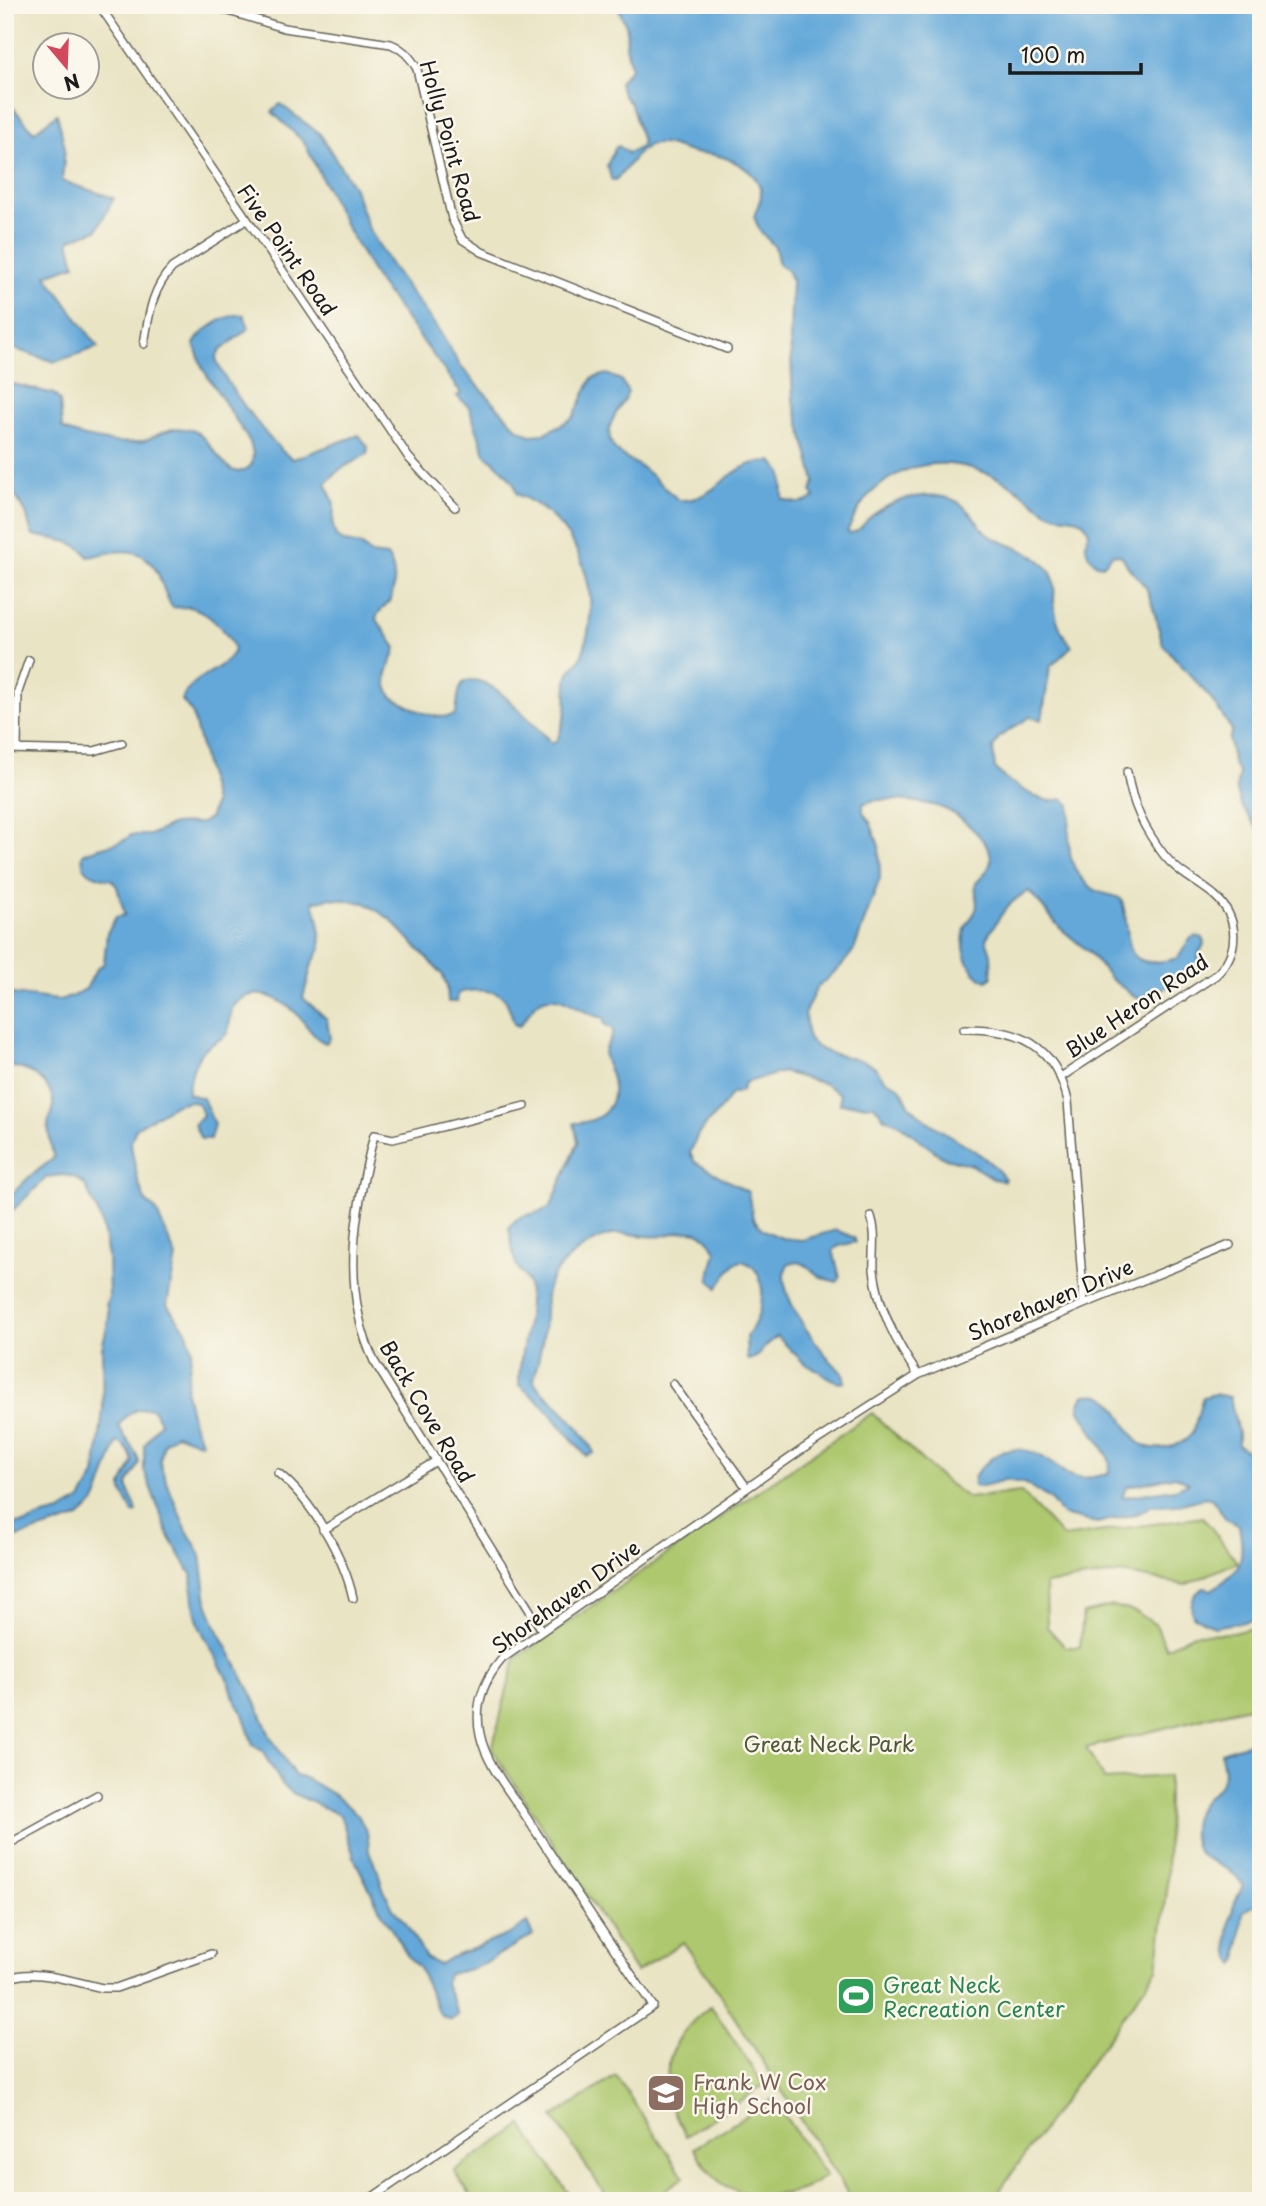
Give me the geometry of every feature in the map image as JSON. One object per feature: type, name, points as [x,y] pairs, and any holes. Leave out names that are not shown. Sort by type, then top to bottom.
[{"type":"street","name":"Five Point Road","points":[[99,5],[409,458],[454,507]]},
{"type":"street","name":"Holly Point Road","points":[[209,5],[284,28],[391,44],[399,48],[413,60],[417,69],[452,219],[463,239],[482,252],[727,349]]},
{"type":"street","points":[[144,344],[153,298],[164,277],[172,268],[246,220]]},
{"type":"street","points":[[17,749],[18,692],[29,660]]},
{"type":"street","points":[[5,749],[94,751],[122,743]]},
{"type":"street","name":"Blue Heron Road","points":[[1084,1304],[1068,1101],[1061,1077],[1216,975],[1224,968],[1233,949],[1235,934],[1223,905],[1216,897],[1176,868],[1165,856],[1135,808],[1127,772]]},
{"type":"street","points":[[964,1029],[990,1029],[1019,1036],[1047,1056],[1061,1077]]},
{"type":"street","name":"Back Cove Road","points":[[525,1106],[393,1139],[374,1135],[355,1219],[356,1301],[361,1328],[374,1361],[542,1630]]},
{"type":"street","points":[[871,1216],[875,1232],[874,1269],[880,1300],[894,1335],[918,1376]]},
{"type":"street","name":"Shorehaven Drive","points":[[367,2201],[653,2006],[490,1760],[480,1734],[479,1709],[488,1678],[502,1659],[747,1488],[918,1376],[1084,1304],[1230,1245]]},
{"type":"street","points":[[673,1384],[747,1488]]},
{"type":"street","points":[[323,1530],[436,1461]]},
{"type":"street","points":[[278,1473],[296,1489],[344,1564],[353,1598]]},
{"type":"street","points":[[5,1846],[97,1795]]},
{"type":"street","points":[[5,1980],[28,1973],[103,1988],[116,1988],[211,1954]]},
{"type":"green space","name":"Great Neck Park","points":[[872,1413],[941,1478],[968,1498],[1021,1492],[1063,1537],[1203,1517],[1237,1562],[1185,1585],[1121,1573],[1046,1584],[1047,1627],[1065,1647],[1080,1647],[1083,1613],[1113,1606],[1136,1612],[1156,1625],[1166,1648],[1194,1634],[1232,1633],[1261,1626],[1261,1701],[1255,1705],[1086,1748],[1104,1780],[1168,1776],[1167,1891],[1157,1969],[992,2201],[853,2201],[683,1942],[636,1972],[492,1749],[515,1659]]},
{"type":"green space","points":[[711,2006],[764,2085],[686,2136],[670,2099],[668,2065],[682,2034]]},
{"type":"green space","points":[[616,2076],[684,2177],[649,2201],[610,2201],[553,2117]]},
{"type":"green space","points":[[773,2099],[826,2176],[808,2187],[785,2194],[750,2194],[728,2187],[710,2172],[694,2148]]},
{"type":"green space","points":[[522,2125],[574,2201],[474,2201],[454,2171]]},
{"type":"water","points":[[617,5],[1261,5],[1261,834],[1241,805],[1236,788],[1239,774],[1233,763],[1229,739],[1232,730],[1209,696],[1163,645],[1146,587],[1122,556],[1113,554],[1103,565],[1097,564],[1088,553],[1086,541],[1089,532],[1086,525],[1076,519],[1053,515],[1014,487],[991,475],[954,465],[919,466],[902,472],[869,495],[847,532],[857,530],[883,508],[903,500],[924,496],[946,497],[962,505],[989,535],[1041,561],[1052,575],[1057,620],[1072,646],[1050,667],[1042,720],[1030,717],[999,737],[993,748],[995,768],[1005,779],[1036,797],[1050,801],[1063,799],[1070,805],[1069,841],[1072,862],[1084,881],[1095,890],[1121,899],[1130,948],[1135,956],[1144,961],[1157,962],[1178,958],[1190,939],[1195,936],[1203,938],[1205,942],[1199,954],[1199,967],[1154,996],[1137,998],[1111,979],[1090,953],[1060,928],[1029,891],[1009,906],[986,939],[991,954],[992,977],[987,981],[980,978],[970,966],[964,944],[965,929],[977,907],[976,883],[987,870],[991,860],[982,839],[962,819],[941,808],[919,802],[893,800],[863,804],[863,812],[879,846],[880,878],[854,950],[816,989],[807,1008],[805,1013],[808,1039],[822,1050],[872,1065],[884,1078],[902,1090],[909,1105],[923,1117],[984,1158],[1005,1179],[993,1179],[972,1165],[942,1157],[898,1123],[884,1118],[874,1105],[840,1104],[840,1094],[825,1084],[783,1072],[744,1083],[742,1091],[731,1094],[698,1134],[690,1153],[695,1162],[748,1192],[753,1218],[762,1229],[782,1238],[802,1240],[836,1230],[855,1238],[855,1242],[833,1250],[840,1278],[837,1282],[819,1276],[798,1262],[788,1264],[784,1273],[785,1286],[796,1313],[814,1341],[843,1374],[845,1382],[839,1383],[804,1363],[777,1336],[758,1356],[749,1360],[747,1358],[746,1336],[757,1318],[762,1295],[758,1274],[752,1266],[742,1261],[735,1263],[717,1288],[709,1279],[716,1252],[700,1233],[687,1231],[656,1237],[615,1234],[595,1241],[574,1254],[551,1280],[547,1290],[544,1332],[534,1380],[586,1439],[594,1453],[586,1456],[544,1406],[519,1385],[529,1298],[527,1282],[515,1262],[509,1228],[518,1219],[551,1206],[578,1142],[574,1123],[594,1119],[607,1110],[611,1103],[613,1086],[604,1054],[613,1029],[604,1024],[604,1018],[556,998],[542,1000],[536,1004],[519,1026],[514,1024],[505,1000],[494,992],[462,992],[458,994],[457,1002],[448,1002],[447,985],[442,974],[390,919],[365,903],[330,898],[313,902],[319,921],[321,948],[312,964],[303,998],[327,1019],[330,1039],[326,1043],[317,1038],[295,1012],[280,1001],[263,995],[247,997],[232,1008],[228,1033],[199,1056],[189,1084],[188,1094],[203,1098],[214,1124],[210,1139],[201,1139],[194,1125],[203,1115],[199,1104],[190,1101],[176,1104],[136,1128],[131,1142],[138,1181],[145,1201],[156,1210],[176,1257],[167,1305],[186,1330],[192,1348],[186,1392],[193,1423],[202,1442],[176,1434],[164,1443],[160,1461],[185,1527],[201,1555],[207,1602],[215,1624],[253,1696],[270,1736],[295,1776],[307,1779],[336,1796],[358,1815],[368,1835],[369,1852],[382,1886],[393,1909],[405,1922],[426,1958],[439,1965],[512,1933],[527,1923],[533,1935],[475,1968],[448,1974],[445,1983],[458,2015],[451,2020],[442,2016],[437,2009],[419,1968],[407,1955],[380,1910],[356,1862],[340,1815],[294,1794],[282,1784],[262,1751],[253,1745],[230,1684],[199,1626],[193,1601],[191,1574],[168,1534],[144,1470],[144,1446],[160,1422],[153,1409],[133,1411],[119,1425],[139,1462],[128,1487],[137,1512],[133,1513],[122,1491],[133,1462],[126,1448],[117,1442],[94,1504],[78,1518],[5,1541],[5,1527],[60,1512],[81,1500],[95,1475],[103,1409],[102,1348],[109,1317],[106,1304],[109,1298],[108,1257],[103,1229],[85,1185],[74,1177],[47,1177],[5,1218],[5,1201],[28,1178],[54,1158],[48,1125],[53,1110],[50,1092],[39,1078],[31,1073],[5,1067],[5,993],[58,1000],[71,997],[86,989],[96,970],[104,963],[107,933],[116,917],[125,915],[117,887],[112,880],[86,870],[83,854],[122,841],[131,835],[150,835],[173,824],[201,823],[210,817],[214,803],[200,743],[192,713],[182,700],[192,685],[223,664],[234,650],[223,630],[202,612],[189,607],[172,607],[153,565],[138,553],[120,551],[88,557],[71,543],[32,535],[26,513],[5,479],[5,382],[54,394],[60,401],[62,428],[69,432],[103,440],[138,442],[173,429],[192,430],[207,441],[228,467],[244,471],[252,464],[250,442],[203,369],[194,344],[216,323],[230,316],[244,315],[249,328],[220,351],[216,358],[238,397],[274,442],[293,459],[359,435],[368,447],[367,454],[339,470],[326,483],[334,504],[333,526],[336,536],[345,542],[361,545],[371,554],[387,556],[392,566],[392,595],[376,618],[396,648],[386,677],[392,697],[430,715],[447,717],[455,715],[463,683],[473,680],[485,683],[510,701],[552,743],[557,741],[566,711],[568,677],[582,654],[590,619],[590,597],[579,554],[554,519],[517,494],[514,484],[503,470],[485,454],[469,407],[457,396],[461,393],[375,277],[341,217],[304,142],[272,112],[280,104],[320,134],[354,188],[368,227],[390,264],[440,332],[461,367],[517,428],[530,435],[544,434],[573,418],[592,378],[607,374],[621,380],[628,392],[611,422],[611,443],[620,454],[645,470],[679,500],[693,499],[704,494],[743,467],[772,461],[782,473],[783,499],[796,503],[807,501],[815,497],[811,492],[815,481],[793,399],[790,336],[792,281],[787,270],[779,265],[775,247],[760,231],[754,217],[761,196],[757,180],[745,168],[730,160],[661,144],[644,148],[620,176],[612,181],[607,165],[616,147],[619,146],[628,153],[640,148],[642,142],[631,104],[623,95],[619,82],[631,68],[626,45],[627,28]]},
{"type":"water","points":[[5,81],[9,103],[34,132],[57,114],[65,148],[62,181],[114,198],[97,230],[69,240],[75,265],[46,275],[98,347],[55,362],[5,346]]},
{"type":"water","points":[[1214,1394],[1230,1397],[1238,1445],[1261,1454],[1261,1619],[1214,1627],[1193,1616],[1192,1604],[1197,1593],[1204,1588],[1211,1590],[1229,1577],[1241,1557],[1239,1526],[1226,1519],[1212,1499],[1207,1497],[1179,1505],[1151,1506],[1139,1513],[1097,1523],[1062,1515],[1050,1499],[1024,1483],[1005,1480],[981,1487],[974,1486],[975,1476],[993,1457],[1002,1452],[1019,1449],[1044,1458],[1066,1474],[1075,1477],[1108,1474],[1108,1456],[1080,1411],[1079,1405],[1084,1395],[1100,1395],[1110,1401],[1135,1438],[1143,1445],[1154,1448],[1175,1445],[1190,1436],[1203,1397]],"holes":[[[1176,1476],[1189,1483],[1175,1489],[1122,1497],[1130,1486]]]},
{"type":"water","points":[[1261,1739],[1261,1901],[1243,1912],[1238,1961],[1235,1964],[1228,1947],[1229,1925],[1243,1886],[1232,1872],[1200,1854],[1193,1838],[1193,1826],[1196,1813],[1204,1800],[1219,1786],[1223,1778],[1221,1752]]},
{"type":"place","name":"Great Neck Recreation Center","points":[[856,1996]]},
{"type":"place","name":"Frank W Cox High School","points":[[666,2093]]}]
